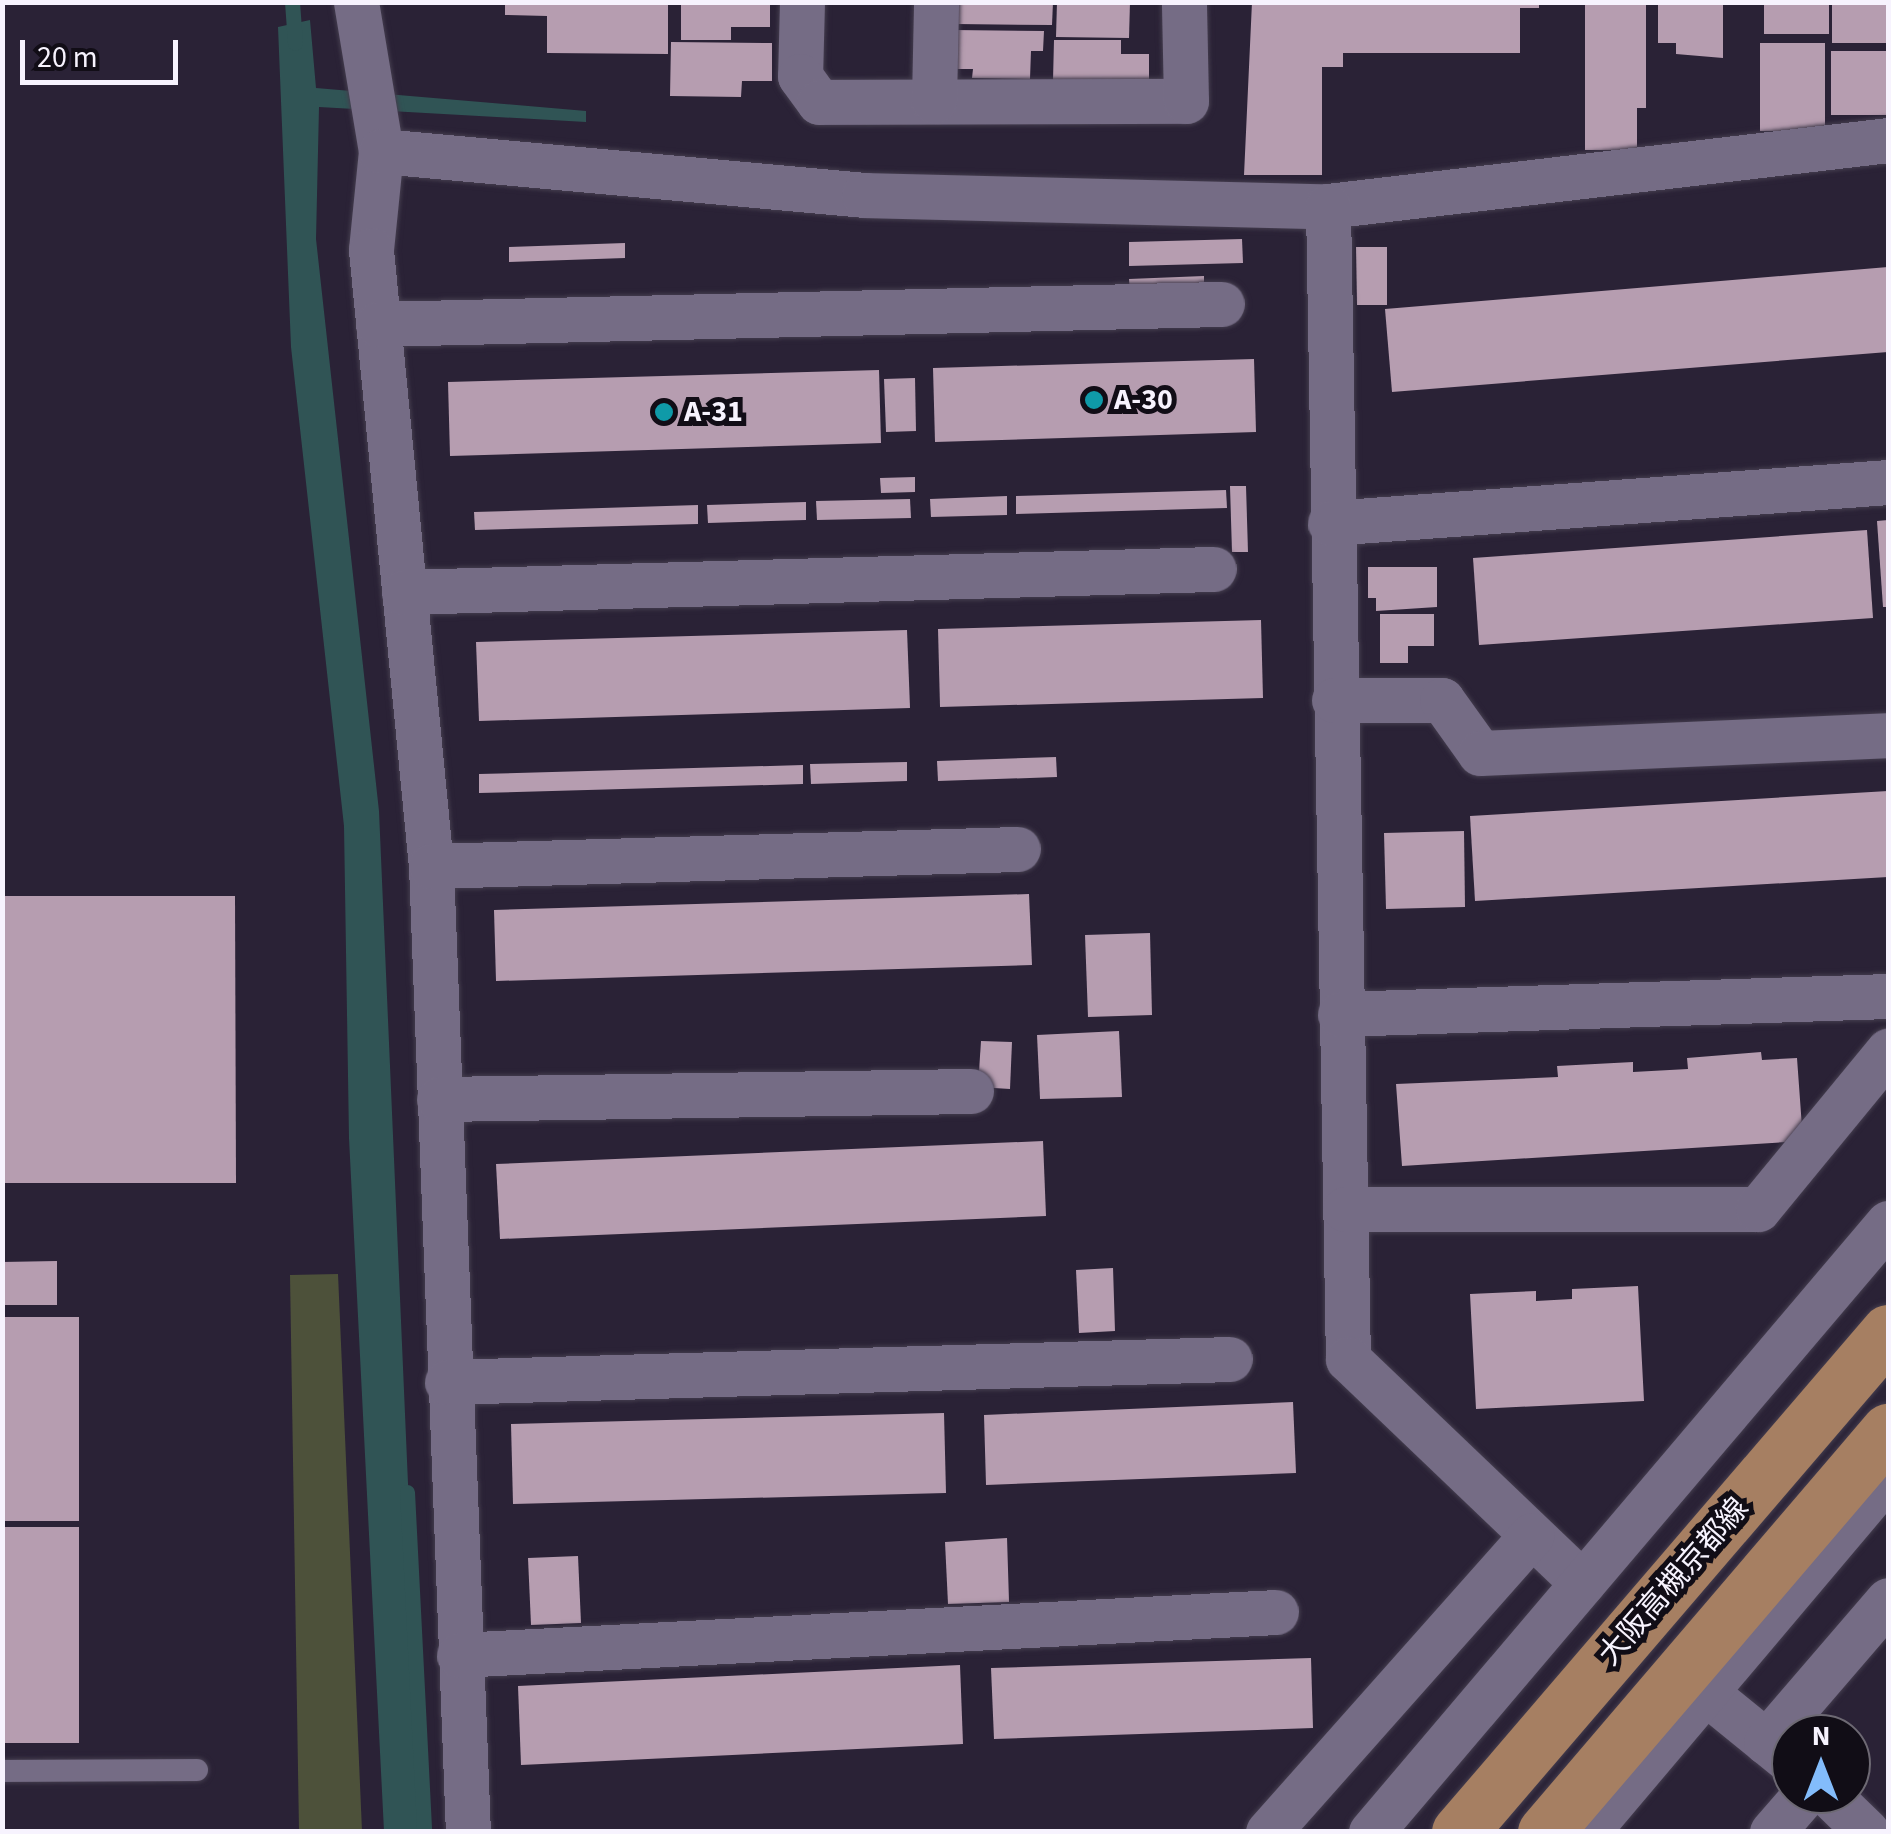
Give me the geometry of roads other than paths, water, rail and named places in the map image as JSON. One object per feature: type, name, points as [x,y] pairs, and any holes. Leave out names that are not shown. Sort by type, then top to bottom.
[{"type":"main road","name":"大阪高槻京都線","points":[[1459,1832],[1888,1332]]},
{"type":"main road","points":[[1545,1832],[1888,1432]]},
{"type":"street","points":[[356,2],[376,117],[371,250],[430,866],[447,1382],[468,1832]]},
{"type":"street","points":[[802,2],[800,76],[819,102],[1186,100],[1184,2]]},
{"type":"street","points":[[934,102],[936,2]]},
{"type":"street","points":[[376,117],[864,195],[1328,206],[1888,140]]},
{"type":"street","points":[[1328,206],[1330,523],[1348,1359],[1582,1583]]},
{"type":"street","points":[[378,324],[1222,304]]},
{"type":"street","points":[[1330,523],[1888,482]]},
{"type":"street","points":[[404,592],[1214,569]]},
{"type":"street","points":[[1334,700],[1442,700],[1480,753],[1888,734]]},
{"type":"street","points":[[430,866],[1018,848]]},
{"type":"street","points":[[1340,1014],[1888,996]]},
{"type":"street","points":[[1345,1209],[1758,1209],[1888,1051]]},
{"type":"street","points":[[438,1098],[971,1091]]},
{"type":"street","points":[[1370,1832],[1888,1223]]},
{"type":"street","points":[[447,1382],[1230,1359]]},
{"type":"street","points":[[1586,1832],[1888,1476]]},
{"type":"street","points":[[1268,1832],[1532,1535]]},
{"type":"street","points":[[1806,1714],[1888,1600]]},
{"type":"street","points":[[459,1655],[1276,1612]]},
{"type":"street","points":[[1705,1692],[1771,1746]]},
{"type":"street","points":[[1849,1814],[1867,1832]]},
{"type":"lane","points":[[2,1771],[196,1770]]},
{"type":"waterway","points":[[292,2],[295,43]]},
{"type":"waterway","points":[[407,1492],[424,1832]]},
{"type":"place","name":"A-30","points":[[1094,400]]},
{"type":"place","name":"A-31","points":[[664,412]]}]
